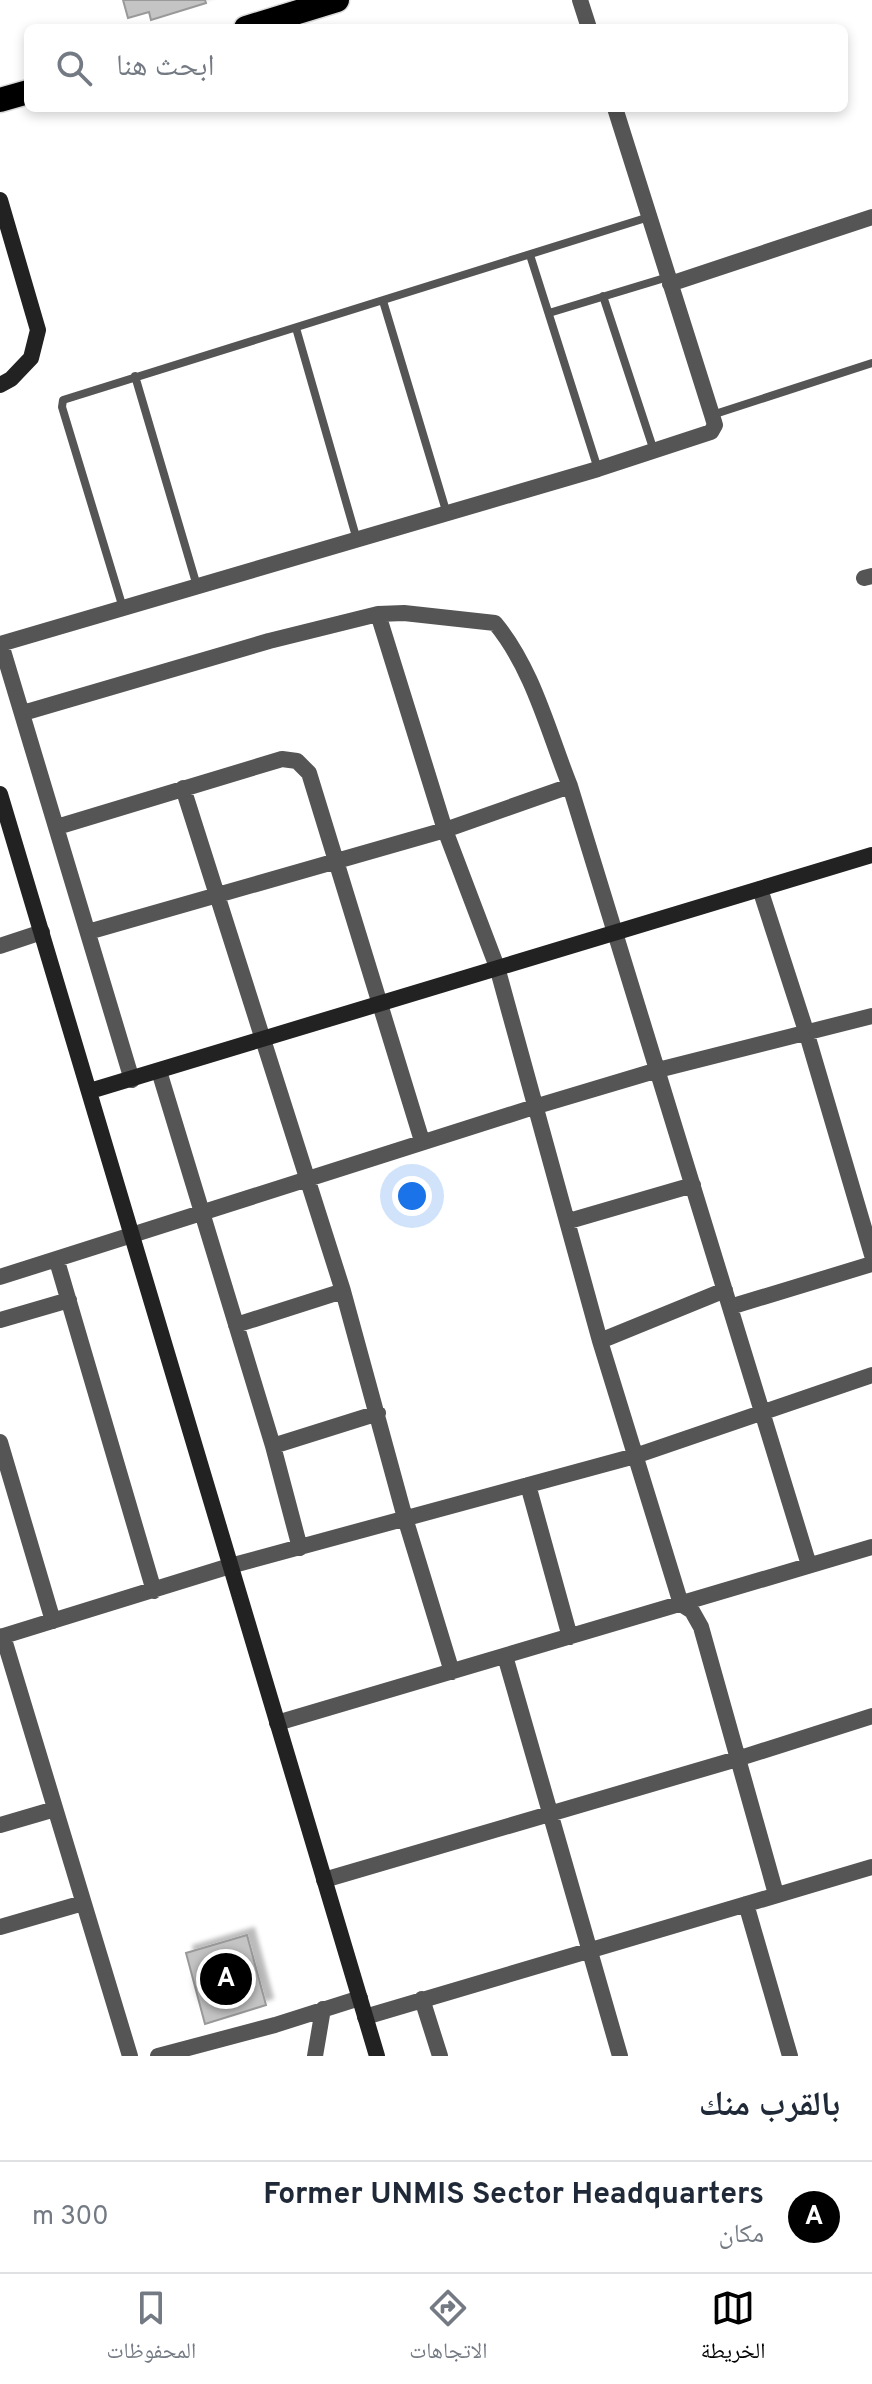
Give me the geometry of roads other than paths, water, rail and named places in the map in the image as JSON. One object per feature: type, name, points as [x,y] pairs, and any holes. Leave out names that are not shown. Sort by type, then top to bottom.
[{"type":"highway","points":[[259,24],[337,0]]},
{"type":"highway","points":[[0,100],[24,93]]},
{"type":"street","points":[[580,0],[588,24]]},
{"type":"street","points":[[132,1080],[1,644],[709,434],[715,425],[616,112]]},
{"type":"street","points":[[0,200],[38,330],[31,358],[11,379],[0,385]]},
{"type":"street","points":[[669,280],[872,217]]},
{"type":"street","points":[[23,713],[269,641],[378,614],[404,613],[495,623],[512,643],[570,786],[809,1565]]},
{"type":"street","points":[[378,614],[445,830],[497,967],[600,1341],[681,1604],[692,1611],[701,1627],[776,1894]]},
{"type":"street","points":[[57,827],[282,759],[297,761],[309,773],[422,1141]]},
{"type":"street","points":[[88,932],[445,830],[570,786]]},
{"type":"street","points":[[183,788],[343,1291],[405,1518],[452,1672]]},
{"type":"street","points":[[0,794],[377,2056]]},
{"type":"street","points":[[90,1091],[872,857]]},
{"type":"street","points":[[760,889],[806,1031],[872,1255]]},
{"type":"street","points":[[0,946],[42,932]]},
{"type":"street","points":[[0,1277],[534,1107],[658,1070],[872,1016]]},
{"type":"street","points":[[159,1071],[273,1446],[300,1548]]},
{"type":"street","points":[[569,1221],[693,1185]]},
{"type":"street","points":[[57,1261],[154,1591]]},
{"type":"street","points":[[730,1307],[872,1264]]},
{"type":"street","points":[[600,1341],[725,1290]]},
{"type":"street","points":[[236,1325],[343,1291]]},
{"type":"street","points":[[0,1320],[69,1300]]},
{"type":"street","points":[[130,2056],[2,1636],[230,1566],[635,1456],[872,1375]]},
{"type":"street","points":[[273,1446],[378,1413]]},
{"type":"street","points":[[0,1442],[53,1621]]},
{"type":"street","points":[[528,1485],[570,1637]]},
{"type":"street","points":[[277,1723],[809,1565],[871,1552]]},
{"type":"street","points":[[505,1656],[620,2056]]},
{"type":"street","points":[[324,1880],[737,1759],[872,1716]]},
{"type":"street","points":[[0,1825],[55,1809]]},
{"type":"street","points":[[365,2017],[872,1867]]},
{"type":"street","points":[[0,1927],[83,1903]]},
{"type":"street","points":[[746,1904],[790,2056]]},
{"type":"street","points":[[158,2056],[360,1998]]},
{"type":"street","points":[[422,1999],[440,2056]]},
{"type":"street","points":[[315,2056],[323,2009]]},
{"type":"street","points":[[226,2038],[231,2056]]},
{"type":"lane","points":[[123,608],[62,407],[63,400],[649,217]]},
{"type":"lane","points":[[530,255],[598,469]]},
{"type":"lane","points":[[549,313],[669,280]]},
{"type":"lane","points":[[603,296],[655,452]]},
{"type":"lane","points":[[383,301],[447,514]]},
{"type":"lane","points":[[296,328],[357,540]]},
{"type":"lane","points":[[712,415],[872,363]]},
{"type":"lane","points":[[135,376],[197,587]]},
{"type":"place","name":"Former UNMIS Sector Headquarters","points":[[226,1979]]}]
